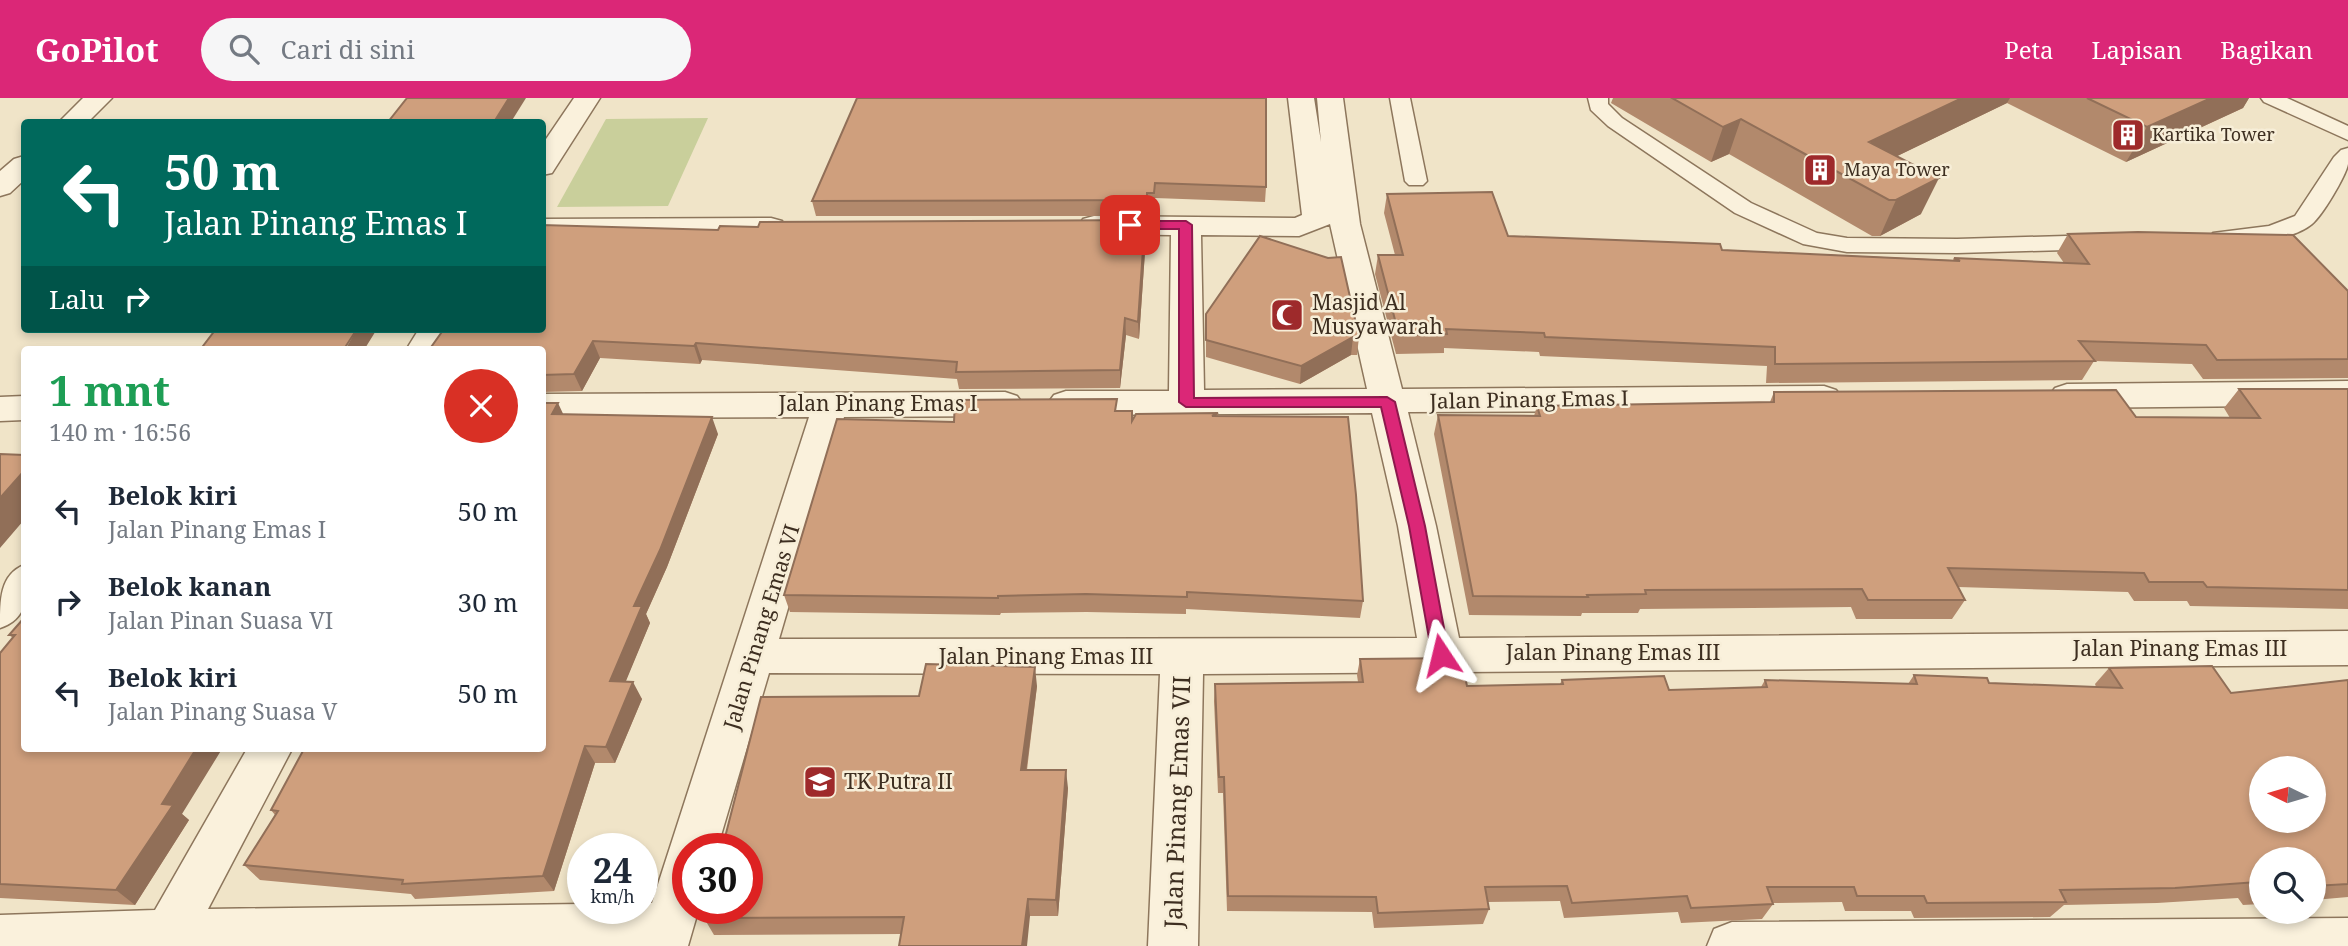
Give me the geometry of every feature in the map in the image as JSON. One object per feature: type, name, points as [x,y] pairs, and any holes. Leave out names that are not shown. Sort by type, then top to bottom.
[{"type":"street","points":[[75,119],[99,98]]},
{"type":"street","points":[[546,161],[587,98]]},
{"type":"street","points":[[1060,225],[1299,227],[1318,219],[1301,98]]},
{"type":"street","points":[[1331,98],[1345,224],[1417,526],[1441,655]]},
{"type":"street","points":[[0,187],[21,168]]},
{"type":"street","points":[[1186,225],[1186,402]]},
{"type":"street","points":[[546,229],[794,227]]},
{"type":"street","points":[[2042,396],[2348,393]]},
{"type":"street","name":"Jalan Pinang Emas I","points":[[546,406],[1861,397]]},
{"type":"street","name":"Jalan Pinang Emas VI","points":[[698,833],[831,405]]},
{"type":"street","points":[[0,409],[21,408]]},
{"type":"street","points":[[0,612],[21,584]]},
{"type":"street","name":"Jalan Pinang Emas III","points":[[752,656],[1182,657],[2348,648]]},
{"type":"street","name":"Jalan Pinang Emas VII","points":[[1174,946],[1182,657]]},
{"type":"street","points":[[169,933],[268,752]]},
{"type":"street","points":[[0,939],[169,933],[666,936],[672,917]]},
{"type":"street","points":[[1732,946],[2348,942]]},
{"type":"lane","points":[[1400,98],[1416,181]]},
{"type":"lane","points":[[1598,98],[1598,106],[1615,122],[1743,208],[1811,239],[1847,245],[1956,246],[2123,241]]},
{"type":"lane","points":[[2271,98],[2348,134]]},
{"type":"lane","points":[[2193,239],[2235,238],[2282,231],[2309,217],[2334,169],[2348,154]]},
{"type":"green space","points":[[708,118],[668,206],[557,207],[606,119]]},
{"type":"building","points":[[407,98],[509,98],[496,119],[390,119]]},
{"type":"building","points":[[857,98],[1266,98],[1266,187],[1155,183],[1154,193],[1147,193],[1147,200],[812,201]]},
{"type":"building","points":[[1672,98],[1962,98],[1869,142],[1939,178],[1896,200],[1889,200],[1741,119],[1723,127]]},
{"type":"building","points":[[2087,98],[2211,98],[2147,127]]},
{"type":"building","points":[[1492,192],[1508,236],[1720,244],[1722,250],[2089,264],[2068,234],[2138,232],[2293,235],[2348,291],[2348,359],[2217,360],[2206,345],[2079,341],[2095,361],[1775,364],[1775,347],[1545,337],[1544,333],[1446,329],[1447,334],[1399,335],[1378,255],[1403,255],[1387,194]]},
{"type":"building","points":[[1145,220],[1138,322],[1125,318],[1120,370],[956,372],[957,362],[696,343],[694,346],[593,341],[574,374],[546,375],[546,346],[432,346],[441,333],[546,333],[546,225],[718,230],[720,226],[758,227],[760,222]]},
{"type":"building","name":"Masjid Al Musyawarah","points":[[1260,236],[1328,258],[1341,257],[1359,337],[1353,337],[1301,366],[1206,340],[1206,314]]},
{"type":"building","points":[[213,333],[354,333],[346,346],[203,346]]},
{"type":"building","points":[[2239,389],[2348,389],[2348,590],[2207,587],[2203,582],[2149,582],[2144,573],[1948,568],[1965,600],[1868,600],[1862,589],[1645,590],[1646,594],[1587,595],[1588,597],[1473,596],[1438,415],[1540,416],[1537,406],[1774,402],[1774,392],[2116,390],[2136,417],[2260,418]]},
{"type":"building","points":[[1117,399],[1115,411],[1132,411],[1132,421],[1136,414],[1218,413],[1212,416],[1348,417],[1363,601],[1187,592],[1187,597],[1086,594],[998,598],[784,595],[837,419],[954,422],[955,400]]},
{"type":"building","points":[[546,403],[558,403],[552,414],[712,417],[660,550],[634,606],[642,606],[610,681],[633,682],[606,747],[585,746],[543,876],[402,884],[403,880],[244,865],[278,811],[271,810],[302,752],[546,752]]},
{"type":"building","points":[[0,454],[21,455],[21,474],[0,498]]},
{"type":"building","points":[[21,621],[21,752],[194,752],[162,804],[173,805],[116,890],[0,884],[0,653],[15,635],[9,635]]},
{"type":"building","points":[[1461,658],[1467,686],[1563,684],[1562,680],[1664,676],[1669,690],[1767,687],[1765,680],[1917,684],[1914,675],[1987,678],[1989,683],[2122,688],[2109,668],[2212,666],[2231,693],[2348,680],[2348,884],[2326,885],[2326,847],[2249,847],[2249,883],[2175,888],[2060,890],[2066,902],[1927,903],[1924,896],[1857,896],[1854,887],[1767,887],[1773,904],[1691,908],[1687,896],[1572,903],[1567,886],[1485,887],[1489,909],[1378,913],[1376,897],[1228,896],[1224,777],[1219,777],[1215,684],[1363,682],[1360,659]]},
{"type":"building","points":[[926,664],[1035,667],[1021,770],[1066,770],[1056,900],[1028,899],[1022,946],[899,946],[904,917],[763,918],[763,833],[726,833],[761,697],[919,696]]},
{"type":"place","name":"Kartika Tower","points":[[2128,135]]},
{"type":"place","name":"Maya Tower","points":[[1820,170]]},
{"type":"place","name":"Masjid Al Musyawarah","points":[[1287,315]]},
{"type":"place","name":"TK Putra II","points":[[820,782]]},
{"type":"route","points":[[1130,225],[1186,225],[1186,402],[1387,402],[1417,526],[1441,655]]}]
